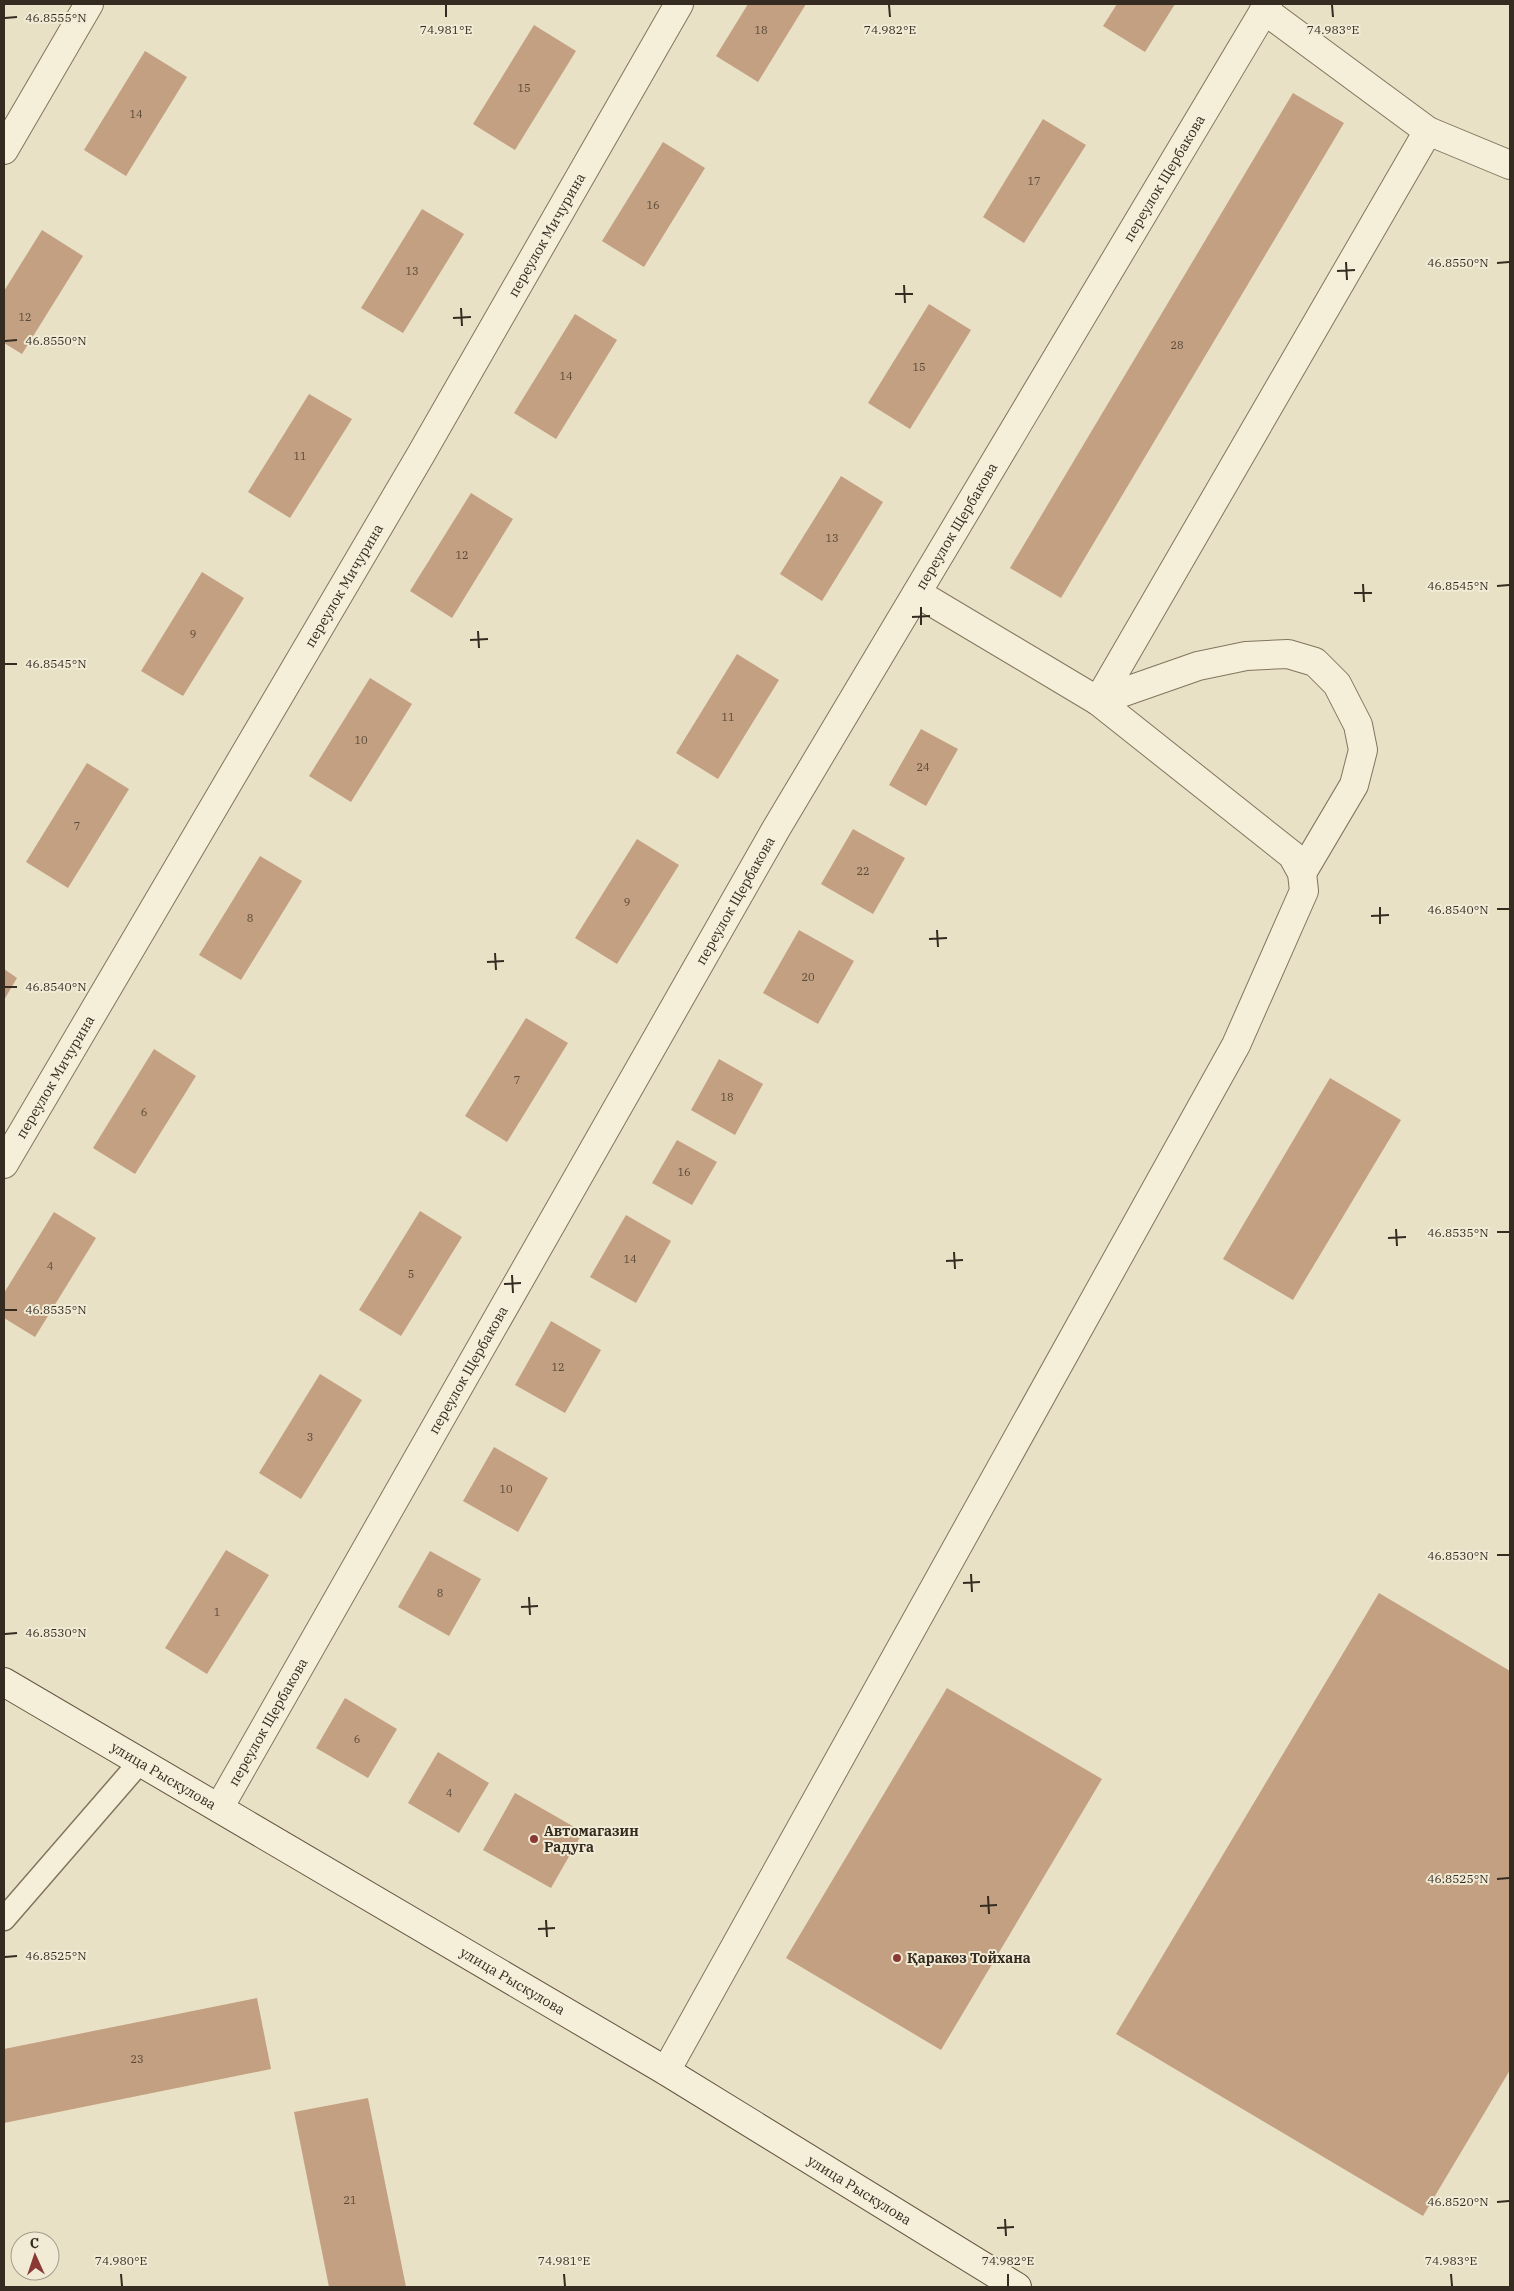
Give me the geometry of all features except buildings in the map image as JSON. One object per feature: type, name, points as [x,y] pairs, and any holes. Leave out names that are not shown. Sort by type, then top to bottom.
[{"type":"street","points":[[4,150],[89,4]]},
{"type":"street","name":"переулок Мичурина","points":[[4,1164],[420,456],[679,4]]},
{"type":"street","points":[[1266,7],[1428,131],[1510,165]]},
{"type":"street","name":"переулок Щербакова","points":[[219,1808],[772,837],[1266,7]]},
{"type":"street","points":[[1098,701],[1428,131]]},
{"type":"street","points":[[666,2071],[1236,1045],[1297,911],[1304,891],[1302,873],[1292,855],[1098,701],[917,592]]},
{"type":"street","points":[[1098,701],[1198,666],[1246,656],[1288,654],[1315,662],[1337,684],[1358,725],[1363,750],[1354,785],[1302,873]]},
{"type":"street","name":"улица Рыскулова","points":[[4,1682],[666,2071],[1017,2287]]},
{"type":"lane","points":[[4,1919],[140,1762]]},
{"type":"place","name":"Автомагазин Радуга","points":[[534,1839]]},
{"type":"place","name":"Қаракөз Тойхана","points":[[897,1958]]}]
